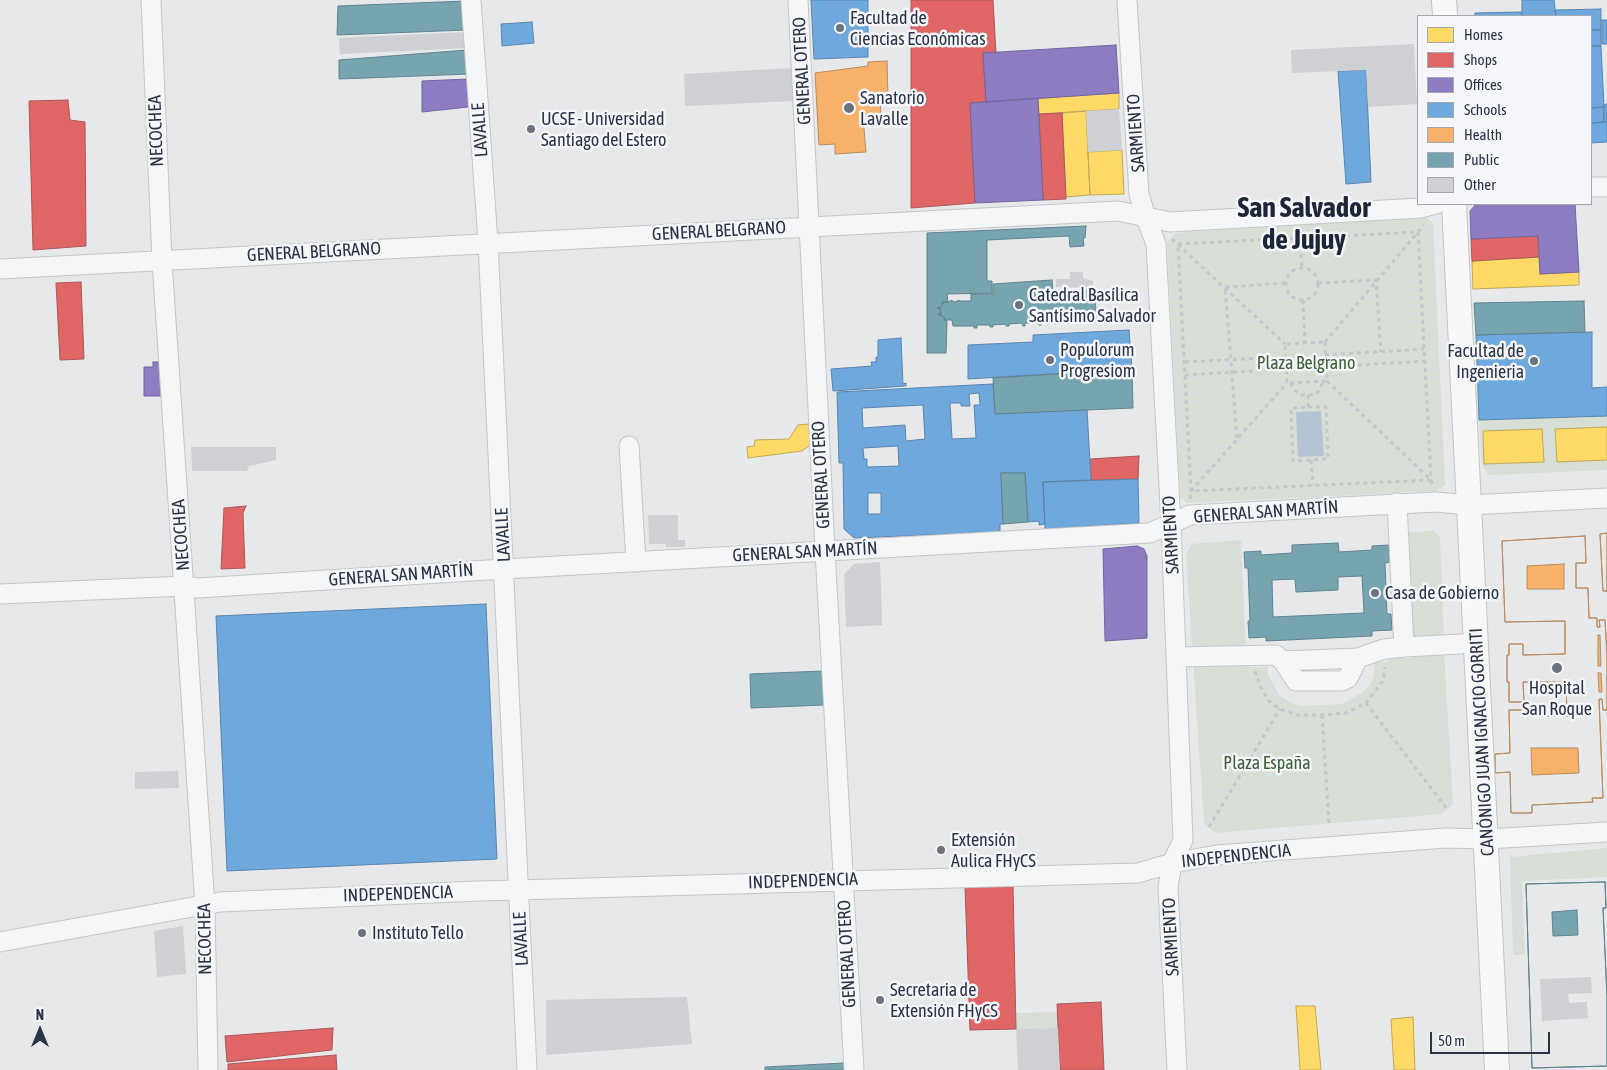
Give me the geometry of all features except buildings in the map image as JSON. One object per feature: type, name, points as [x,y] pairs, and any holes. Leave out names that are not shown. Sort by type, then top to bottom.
[{"type":"main road","points":[[1431,0],[1432,15]]},
{"type":"main road","points":[[1444,0],[1445,15]]},
{"type":"main road","name":"CANÓNIGO JUAN IGNACIO GORRITI","points":[[1443,207],[1453,504],[1461,644],[1479,838],[1482,1070]]},
{"type":"main road","name":"CANÓNIGO JUAN IGNACIO GORRITI","points":[[1453,504],[1497,1070]]},
{"type":"street","name":"NECOCHEA","points":[[151,0],[162,261],[205,906],[208,1070]]},
{"type":"street","name":"LAVALLE","points":[[471,0],[488,242],[527,1070]]},
{"type":"street","name":"GENERAL OTERO","points":[[798,0],[842,880],[854,1070]]},
{"type":"street","name":"SARMIENTO","points":[[1127,0],[1140,194],[1146,218],[1156,244],[1171,524],[1182,840],[1172,863],[1168,887],[1177,1070]]},
{"type":"street","points":[[1592,187],[1607,186]]},
{"type":"street","name":"GENERAL BELGRANO","points":[[0,269],[488,242],[1118,211],[1170,222],[1443,207]]},
{"type":"street","points":[[629,446],[636,562]]},
{"type":"street","name":"GENERAL SAN MARTÍN","points":[[0,594],[185,586],[198,588],[504,569],[1150,534],[1190,515],[1397,504],[1453,504],[1607,498]]},
{"type":"street","points":[[1397,504],[1404,647]]},
{"type":"street","points":[[1176,658],[1276,655],[1283,661],[1296,681],[1342,681],[1348,678],[1358,658],[1384,650],[1404,647],[1461,644]]},
{"type":"street","name":"INDEPENDENCIA","points":[[0,942],[230,901],[842,880],[1138,873],[1172,863],[1217,855],[1446,838],[1607,832]]},
{"type":"path","points":[[1285,344],[1286,369],[1289,383],[1301,395],[1316,394],[1325,382],[1324,342],[1430,218],[1443,207]]},
{"type":"path","points":[[1178,244],[1418,232]]},
{"type":"path","points":[[1418,232],[1431,480]]},
{"type":"path","points":[[1300,238],[1302,268]]},
{"type":"path","points":[[1178,244],[1285,344],[1324,342]]},
{"type":"path","points":[[1178,244],[1191,491],[1190,515]]},
{"type":"path","points":[[1302,268],[1314,274],[1318,282],[1315,294],[1303,300],[1289,294],[1286,283],[1293,271],[1302,268]]},
{"type":"path","points":[[1318,282],[1376,280]]},
{"type":"path","points":[[1376,280],[1381,352]]},
{"type":"path","points":[[1225,287],[1286,283]]},
{"type":"path","points":[[1225,287],[1237,438]]},
{"type":"path","points":[[1303,300],[1305,343]]},
{"type":"path","points":[[1325,355],[1424,350]]},
{"type":"path","points":[[1184,362],[1285,357]]},
{"type":"path","points":[[1326,367],[1425,361]]},
{"type":"path","points":[[1185,375],[1286,369]]},
{"type":"path","points":[[1191,491],[1237,438],[1289,383],[1325,382],[1431,480],[1453,504]]},
{"type":"path","points":[[1308,395],[1308,407]]},
{"type":"path","points":[[1326,406],[1328,459],[1293,461],[1291,408],[1308,407],[1326,406]]},
{"type":"path","points":[[1311,460],[1313,485]]},
{"type":"path","points":[[1191,491],[1431,480]]},
{"type":"path","points":[[1366,703],[1447,809]]},
{"type":"path","points":[[1209,827],[1280,709]]},
{"type":"path","points":[[1322,715],[1329,823]]},
{"type":"green space","name":"Plaza Belgrano","points":[[1424,215],[1433,223],[1445,485],[1437,491],[1187,503],[1180,497],[1167,242],[1176,233]]},
{"type":"green space","points":[[1607,416],[1607,470],[1489,475],[1482,466],[1479,420]]},
{"type":"green space","name":"Plaza España","points":[[1434,531],[1440,538],[1453,804],[1442,814],[1215,833],[1204,823],[1186,555],[1192,544],[1241,540],[1246,656],[1249,667],[1268,667],[1268,674],[1279,695],[1293,704],[1302,706],[1342,704],[1360,694],[1369,686],[1374,677],[1375,662],[1388,662],[1388,658],[1411,658],[1405,532]]},
{"type":"green space","points":[[1607,848],[1607,877],[1522,881],[1525,955],[1513,955],[1510,857]]},
{"type":"green space","points":[[1057,1012],[1058,1028],[1016,1029],[1016,1013]]},
{"type":"water","points":[[1321,411],[1324,456],[1298,457],[1296,412]]},
{"type":"place","name":"Facultad de Ciencias Económicas","points":[[840,28]]},
{"type":"place","name":"Sanatorio Lavalle","points":[[849,108]]},
{"type":"place","name":"UCSE - Universidad Santiago del Estero","points":[[531,129]]},
{"type":"place","name":"Catedral Basílica Santísimo Salvador","points":[[1019,305]]},
{"type":"place","name":"Populorum Progresiom","points":[[1050,360]]},
{"type":"place","name":"Facultad de Ingenieria","points":[[1534,361]]},
{"type":"place","name":"Casa de Gobierno","points":[[1375,593]]},
{"type":"place","name":"Hospital San Roque","points":[[1557,668]]},
{"type":"place","name":"Extensión Aulica FHyCS","points":[[941,850]]},
{"type":"place","name":"Instituto Tello","points":[[362,933]]},
{"type":"place","name":"Secretaria de Extensión FHyCS","points":[[880,1000]]},
{"type":"district","name":"San Salvador de Jujuy","points":[[1304,224]]}]
